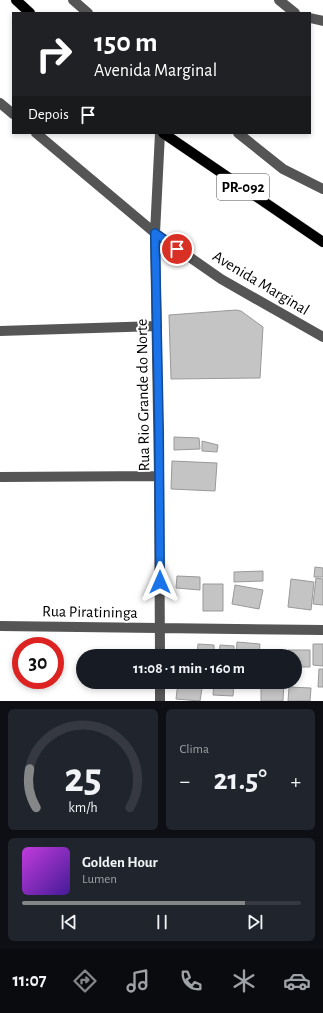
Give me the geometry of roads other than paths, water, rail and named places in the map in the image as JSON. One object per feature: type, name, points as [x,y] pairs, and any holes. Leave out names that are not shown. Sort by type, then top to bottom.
[{"type":"main road","points":[[16,0],[29,12]]},
{"type":"main road","name":"PR-092","points":[[164,134],[323,242]]},
{"type":"street","points":[[73,0],[87,12]]},
{"type":"street","points":[[279,0],[294,12]]},
{"type":"street","points":[[311,18],[323,21]]},
{"type":"street","points":[[0,103],[12,113]]},
{"type":"street","name":"Avenida Marginal","points":[[37,134],[155,233],[221,279],[323,337]]},
{"type":"street","name":"Rua Rio Grande do Norte","points":[[160,134],[155,233],[160,649]]},
{"type":"street","points":[[239,134],[283,168],[323,189]]},
{"type":"street","points":[[0,331],[157,326]]},
{"type":"street","points":[[0,477],[159,476]]},
{"type":"street","name":"Rua Piratininga","points":[[0,626],[323,630]]},
{"type":"street","points":[[160,689],[160,701]]}]
